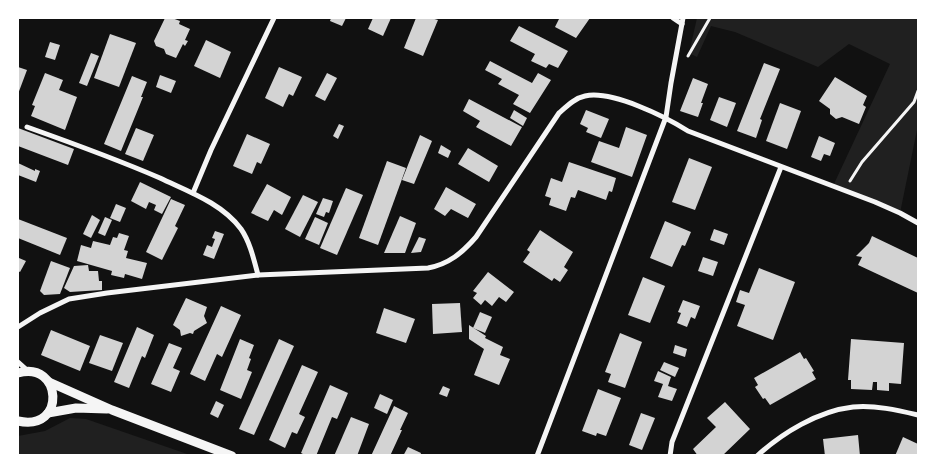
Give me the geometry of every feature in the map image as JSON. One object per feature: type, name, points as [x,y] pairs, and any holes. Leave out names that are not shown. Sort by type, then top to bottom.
[{"type":"street","points":[[193,193],[211,150],[274,18]]},
{"type":"street","points":[[537,456],[666,117],[683,20],[673,18]]},
{"type":"street","points":[[18,327],[40,313],[69,299],[258,275],[440,266],[464,251],[476,237],[559,113],[571,103],[586,96],[624,101],[666,117],[688,131],[844,190],[900,213],[918,223]]},
{"type":"street","points":[[27,127],[110,156],[193,193],[215,206],[231,218],[241,229],[248,243],[258,275]]},
{"type":"street","points":[[670,456],[672,442],[780,167]]},
{"type":"street","points":[[18,362],[28,371],[43,376],[49,382],[112,410],[232,456]]},
{"type":"street","points":[[18,373],[28,371]]},
{"type":"street","points":[[48,413],[54,398],[49,382]]},
{"type":"street","points":[[756,456],[782,436],[820,416],[836,411],[866,407],[884,408],[918,415]]},
{"type":"street","points":[[18,421],[34,422],[48,413],[76,408],[112,410]]},
{"type":"path","points":[[673,70],[684,62],[710,18]]},
{"type":"path","points":[[844,190],[862,162],[914,102],[918,91]]},
{"type":"shaded area","points":[[697,18],[918,18],[918,125],[900,213],[833,186],[890,64],[849,44],[818,67],[735,32],[711,26],[697,57],[689,53]]},
{"type":"shaded area","points":[[70,418],[86,419],[190,455],[18,455],[18,436],[45,431]]},
{"type":"building","points":[[165,18],[180,21],[179,24],[190,29],[185,40],[188,41],[185,46],[183,44],[176,58],[166,54],[164,49],[156,46],[154,41]]},
{"type":"building","points":[[331,18],[346,18],[342,26],[330,21]]},
{"type":"building","points":[[373,18],[391,18],[383,36],[368,29]]},
{"type":"building","points":[[416,18],[438,20],[423,56],[404,48]]},
{"type":"building","points":[[556,18],[590,18],[576,38],[555,27],[559,19]]},
{"type":"building","points":[[519,26],[568,51],[558,68],[549,64],[546,68],[531,61],[535,54],[510,41]]},
{"type":"building","points":[[110,34],[136,43],[119,87],[94,78]]},
{"type":"building","points":[[206,40],[231,52],[220,78],[194,66]]},
{"type":"building","points":[[50,42],[60,45],[55,60],[45,57]]},
{"type":"building","points":[[91,53],[99,56],[87,86],[79,83]]},
{"type":"building","points":[[490,61],[532,83],[538,73],[551,80],[530,113],[513,104],[519,95],[498,84],[502,79],[485,70]]},
{"type":"building","points":[[764,63],[780,69],[760,119],[762,120],[756,138],[737,131]]},
{"type":"building","points":[[18,67],[27,70],[18,94]]},
{"type":"building","points":[[279,67],[302,77],[293,96],[289,94],[283,107],[265,98]]},
{"type":"building","points":[[45,73],[63,80],[59,90],[77,97],[65,130],[31,116],[35,106],[32,105]]},
{"type":"building","points":[[327,73],[337,78],[325,101],[315,96]]},
{"type":"building","points":[[160,75],[176,81],[171,93],[156,87]]},
{"type":"building","points":[[132,76],[147,82],[141,97],[143,97],[121,151],[104,144]]},
{"type":"building","points":[[835,77],[867,96],[863,105],[866,107],[859,124],[842,117],[836,119],[830,114],[830,109],[819,101]]},
{"type":"building","points":[[693,78],[708,84],[698,117],[680,111]]},
{"type":"building","points":[[719,97],[736,103],[727,127],[710,120]]},
{"type":"building","points":[[469,99],[522,127],[511,146],[476,127],[480,121],[463,111]]},
{"type":"building","points":[[780,103],[801,111],[787,149],[766,141]]},
{"type":"building","points":[[514,110],[527,118],[523,126],[510,118]]},
{"type":"building","points":[[586,110],[609,119],[601,138],[586,132],[588,128],[580,124]]},
{"type":"building","points":[[339,124],[344,126],[338,139],[333,136]]},
{"type":"building","points":[[626,127],[647,135],[632,177],[591,162],[599,141],[619,148]]},
{"type":"building","points":[[18,128],[74,149],[68,165],[18,146]]},
{"type":"building","points":[[136,128],[154,135],[143,161],[125,154]]},
{"type":"building","points":[[247,134],[270,144],[261,164],[257,162],[252,174],[233,166]]},
{"type":"building","points":[[420,135],[432,141],[414,184],[402,180]]},
{"type":"building","points":[[819,136],[835,143],[830,156],[824,154],[821,161],[811,157]]},
{"type":"building","points":[[441,145],[451,151],[448,158],[438,153]]},
{"type":"building","points":[[468,148],[498,166],[489,182],[458,164]]},
{"type":"building","points":[[689,158],[712,167],[695,210],[672,202]]},
{"type":"building","points":[[387,161],[406,168],[378,245],[359,238]]},
{"type":"building","points":[[569,162],[616,178],[612,192],[609,191],[606,200],[578,190],[575,198],[571,197],[566,211],[549,205],[551,198],[545,196],[551,178],[562,182]]},
{"type":"building","points":[[18,163],[35,171],[35,169],[40,171],[36,182],[18,175]]},
{"type":"building","points":[[140,182],[171,197],[162,214],[154,210],[156,205],[149,202],[146,209],[131,201]]},
{"type":"building","points":[[267,184],[291,197],[282,215],[274,210],[268,221],[251,213]]},
{"type":"building","points":[[446,187],[476,204],[468,218],[451,209],[445,216],[434,209]]},
{"type":"building","points":[[346,188],[363,195],[337,255],[320,248]]},
{"type":"building","points":[[303,195],[318,202],[300,237],[285,229]]},
{"type":"building","points":[[323,198],[333,201],[329,213],[326,212],[324,217],[316,214]]},
{"type":"building","points":[[171,199],[185,205],[175,226],[178,228],[162,260],[146,252]]},
{"type":"building","points":[[116,204],[126,208],[120,222],[110,218]]},
{"type":"building","points":[[92,215],[100,220],[91,238],[83,234]]},
{"type":"building","points":[[400,216],[416,223],[405,253],[384,253]]},
{"type":"building","points":[[105,217],[112,220],[105,236],[98,233]]},
{"type":"building","points":[[315,217],[328,223],[319,245],[305,239]]},
{"type":"building","points":[[18,219],[67,238],[60,255],[18,238]]},
{"type":"building","points":[[665,221],[691,232],[685,246],[682,245],[672,267],[650,258]]},
{"type":"building","points":[[714,229],[728,234],[724,245],[710,240]]},
{"type":"building","points":[[540,230],[573,252],[564,267],[568,270],[560,282],[554,278],[552,281],[523,262],[530,252],[527,250]]},
{"type":"building","points":[[215,231],[224,234],[214,259],[203,255],[207,245],[212,247],[215,239],[212,238]]},
{"type":"building","points":[[119,233],[129,236],[124,250],[128,251],[126,258],[147,263],[142,279],[125,274],[124,278],[111,275],[112,271],[77,261],[81,245],[91,248],[93,241],[110,245],[113,237],[117,238]]},
{"type":"building","points":[[872,236],[918,258],[918,293],[858,265],[862,257],[856,256],[869,243]]},
{"type":"building","points":[[419,237],[426,239],[421,252],[411,253]]},
{"type":"building","points":[[703,257],[718,262],[713,276],[698,271]]},
{"type":"building","points":[[19,258],[26,261],[20,272],[18,271]]},
{"type":"building","points":[[51,261],[70,268],[60,294],[44,295],[40,291]]},
{"type":"building","points":[[88,265],[89,271],[98,271],[99,281],[102,281],[102,290],[70,292],[64,288],[74,266]]},
{"type":"building","points":[[759,268],[795,282],[773,340],[737,326],[745,305],[736,302],[740,290],[749,293]]},
{"type":"building","points":[[488,272],[514,292],[506,302],[499,297],[492,306],[485,300],[481,305],[473,298],[477,293],[473,291]]},
{"type":"building","points":[[643,277],[665,286],[650,323],[628,315]]},
{"type":"building","points":[[186,298],[207,307],[204,316],[207,323],[194,331],[193,334],[181,336],[180,330],[173,325]]},
{"type":"building","points":[[683,300],[700,306],[695,319],[691,317],[687,327],[677,323],[681,313],[678,312]]},
{"type":"building","points":[[460,303],[462,332],[433,334],[432,304]]},
{"type":"building","points":[[221,306],[241,315],[222,357],[217,354],[205,381],[190,374]]},
{"type":"building","points":[[384,308],[415,319],[406,343],[376,333]]},
{"type":"building","points":[[480,312],[492,317],[485,333],[473,328]]},
{"type":"building","points":[[469,325],[486,336],[485,338],[503,347],[500,355],[510,359],[499,385],[474,375],[484,349],[469,339]]},
{"type":"building","points":[[137,327],[154,335],[145,358],[142,356],[129,388],[114,382]]},
{"type":"building","points":[[51,330],[90,346],[80,371],[41,355]]},
{"type":"building","points":[[620,333],[642,342],[625,388],[608,382],[611,374],[605,372]]},
{"type":"building","points":[[100,335],[123,343],[112,371],[89,363]]},
{"type":"building","points":[[240,339],[254,345],[247,370],[252,372],[241,399],[220,390]]},
{"type":"building","points":[[279,339],[294,346],[254,435],[239,429]]},
{"type":"building","points":[[851,339],[904,343],[901,384],[889,383],[889,391],[877,390],[877,382],[873,382],[872,390],[851,389],[851,380],[848,380]]},
{"type":"building","points":[[169,343],[182,348],[173,368],[180,371],[171,392],[151,384]]},
{"type":"building","points":[[675,345],[687,349],[685,357],[673,353]]},
{"type":"building","points":[[800,352],[814,371],[812,372],[816,379],[770,405],[765,398],[763,399],[755,387],[758,385],[754,378]]},
{"type":"building","points":[[664,362],[679,368],[675,377],[660,370]]},
{"type":"building","points":[[302,365],[318,372],[299,414],[305,417],[297,434],[292,432],[285,448],[269,440]]},
{"type":"building","points":[[658,371],[671,377],[668,386],[677,389],[672,401],[658,397],[663,384],[654,381]]},
{"type":"building","points":[[330,385],[348,393],[337,419],[332,417],[316,456],[307,456],[301,453]]},
{"type":"building","points":[[443,386],[450,389],[447,397],[439,394]]},
{"type":"building","points":[[598,389],[621,398],[606,436],[597,433],[596,436],[582,431]]},
{"type":"building","points":[[380,394],[393,400],[387,414],[374,408]]},
{"type":"building","points":[[216,401],[224,405],[218,418],[210,414]]},
{"type":"building","points":[[725,402],[750,429],[722,456],[698,456],[693,449],[716,427],[707,418]]},
{"type":"building","points":[[394,406],[408,413],[400,430],[402,430],[390,456],[371,456]]},
{"type":"building","points":[[641,413],[655,418],[642,450],[629,445]]},
{"type":"building","points":[[351,417],[369,424],[357,456],[334,456]]},
{"type":"building","points":[[858,435],[860,456],[825,456],[823,439]]},
{"type":"building","points":[[903,437],[918,444],[918,456],[895,456]]},
{"type":"building","points":[[408,447],[421,453],[420,456],[403,456]]}]
